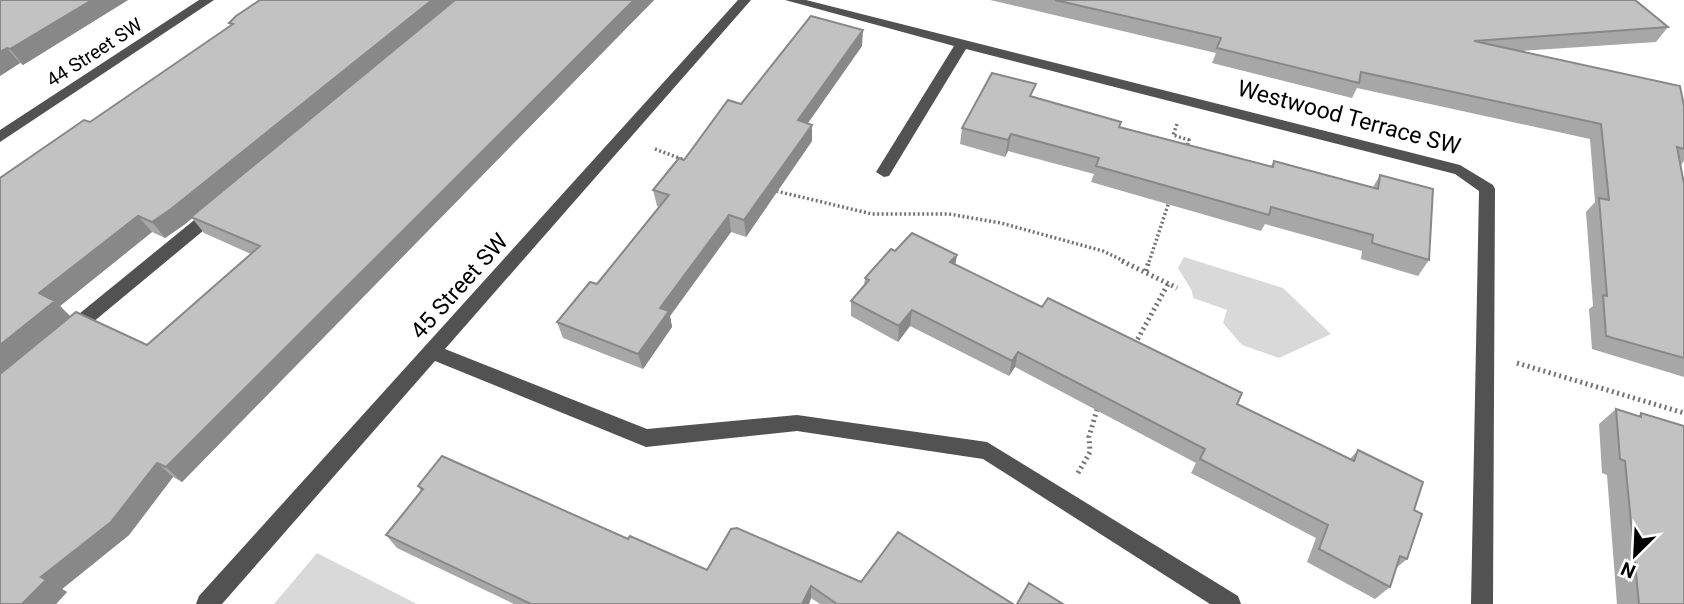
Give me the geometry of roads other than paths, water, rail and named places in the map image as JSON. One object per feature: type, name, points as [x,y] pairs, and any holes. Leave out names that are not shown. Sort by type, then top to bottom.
[{"type":"street","name":"44 Street SW","points":[[0,137],[208,0]]},
{"type":"street","name":"45 Street SW","points":[[207,604],[746,0]]},
{"type":"street","name":"Westwood Terrace SW","points":[[791,0],[1460,170],[1487,190],[1482,604]]},
{"type":"street","points":[[884,172],[963,42]]},
{"type":"street","points":[[54,345],[225,204]]},
{"type":"street","points":[[433,352],[646,438],[797,424],[987,451],[1230,604]]}]
